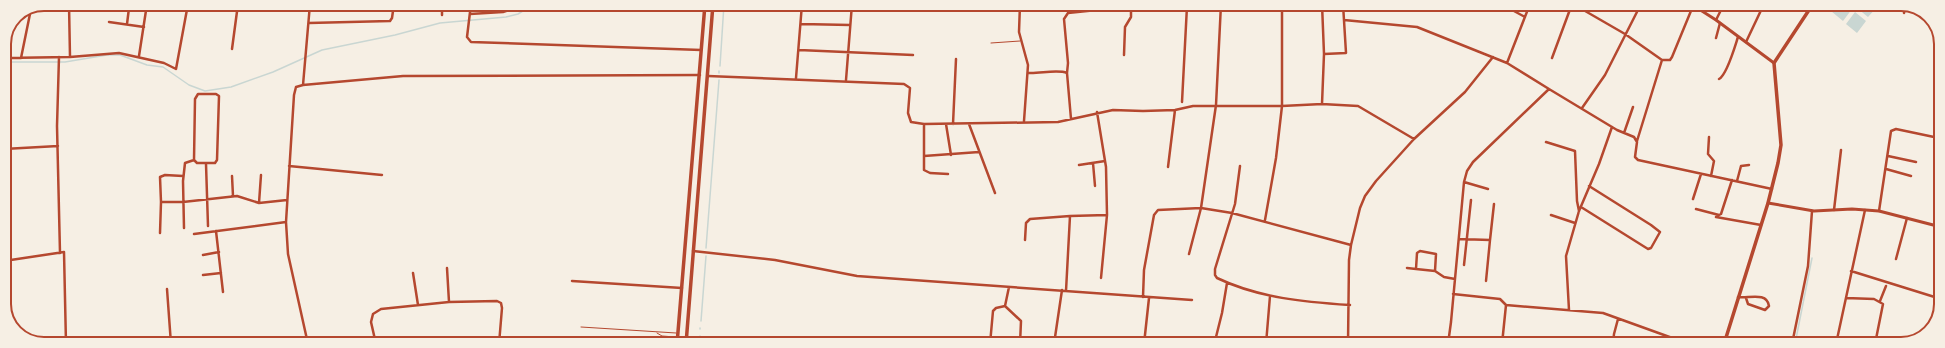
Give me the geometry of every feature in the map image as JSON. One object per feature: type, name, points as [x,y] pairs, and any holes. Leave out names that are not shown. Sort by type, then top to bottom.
[{"type":"main road","points":[[678,335],[705,11]]},
{"type":"main road","points":[[686,337],[692,251],[713,11]]},
{"type":"main road","points":[[1725,337],[1768,203],[1781,144],[1774,63],[1808,11]]},
{"type":"main road","points":[[694,138],[702,138]]},
{"type":"street","points":[[69,11],[70,57]]},
{"type":"street","points":[[127,24],[129,11]]},
{"type":"street","points":[[139,56],[146,11]]},
{"type":"street","points":[[11,58],[59,58],[119,53],[139,56],[164,63],[175,69],[178,68],[187,11]]},
{"type":"street","points":[[232,49],[237,11]]},
{"type":"street","points":[[303,85],[310,11]]},
{"type":"street","points":[[309,23],[390,20],[392,18],[393,11]]},
{"type":"street","points":[[470,11],[468,23],[468,39],[474,42],[702,50]]},
{"type":"street","points":[[470,14],[506,11]]},
{"type":"street","points":[[796,78],[802,11]]},
{"type":"street","points":[[846,80],[851,11]]},
{"type":"street","points":[[1019,11],[1018,22],[1021,40],[1026,54],[1028,73],[1024,121]]},
{"type":"street","points":[[1071,119],[1064,19],[1068,13],[1089,11]]},
{"type":"street","points":[[1124,55],[1125,27],[1130,22],[1131,11]]},
{"type":"street","points":[[1182,102],[1187,11]]},
{"type":"street","points":[[1189,254],[1201,208],[1216,105],[1220,11]]},
{"type":"street","points":[[1265,221],[1276,158],[1282,106],[1282,11]]},
{"type":"street","points":[[1322,11],[1324,54],[1322,104]]},
{"type":"street","points":[[1324,54],[1346,53],[1343,11]]},
{"type":"street","points":[[1514,11],[1525,17]]},
{"type":"street","points":[[1507,63],[1527,11]]},
{"type":"street","points":[[1552,58],[1569,11]]},
{"type":"street","points":[[1584,11],[1625,34],[1662,60],[1670,60],[1690,11]]},
{"type":"street","points":[[1582,108],[1605,75],[1638,11]]},
{"type":"street","points":[[1702,11],[1774,63]]},
{"type":"street","points":[[1716,20],[1720,11]]},
{"type":"street","points":[[1746,42],[1761,11]]},
{"type":"street","points":[[21,58],[30,13]]},
{"type":"street","points":[[1344,20],[1417,27],[1493,57],[1507,63],[1612,127],[1634,137],[1637,142]]},
{"type":"street","points":[[109,22],[144,27]]},
{"type":"street","points":[[1716,38],[1720,23]]},
{"type":"street","points":[[801,24],[850,25]]},
{"type":"street","points":[[1719,79],[1722,78],[1726,70],[1738,37]]},
{"type":"street","points":[[799,50],[913,55]]},
{"type":"street","points":[[1348,337],[1350,304],[1349,260],[1360,208],[1365,196],[1376,181],[1414,139],[1465,92],[1493,57]]},
{"type":"street","points":[[59,58],[57,126],[60,253]]},
{"type":"street","points":[[954,124],[956,59]]},
{"type":"street","points":[[1662,60],[1634,152],[1635,157],[1638,160],[1772,189]]},
{"type":"street","points":[[1028,73],[1062,71],[1067,73]]},
{"type":"street","points":[[306,337],[288,254],[286,222],[294,95],[296,87],[303,85],[403,76],[700,75]]},
{"type":"street","points":[[708,76],[846,80],[907,84],[910,88],[908,113],[911,122],[924,124],[968,124],[1024,121],[1058,122],[1097,112],[1113,110],[1175,110],[1193,106],[1216,105],[1282,106],[1322,104],[1358,106],[1414,139]]},
{"type":"street","points":[[1449,337],[1464,182],[1468,171],[1473,162],[1549,88]]},
{"type":"street","points":[[199,94],[216,94],[219,99],[217,161],[215,163],[206,164],[197,163],[194,160],[195,97],[199,94]]},
{"type":"street","points":[[1624,133],[1633,108]]},
{"type":"street","points":[[1168,167],[1175,110]]},
{"type":"street","points":[[1097,112],[1105,161],[1107,215],[1101,278]]},
{"type":"street","points":[[924,124],[924,167],[926,172],[948,174]]},
{"type":"street","points":[[946,124],[951,154]]},
{"type":"street","points":[[968,124],[995,193]]},
{"type":"street","points":[[1569,310],[1566,256],[1579,211],[1612,127]]},
{"type":"street","points":[[1879,211],[1893,129],[1934,137]]},
{"type":"street","points":[[1709,137],[1707,148],[1708,154],[1714,161],[1711,176]]},
{"type":"street","points":[[1546,142],[1575,151],[1577,201],[1579,211]]},
{"type":"street","points":[[11,149],[58,146]]},
{"type":"street","points":[[1834,210],[1841,150]]},
{"type":"street","points":[[924,156],[979,152]]},
{"type":"street","points":[[1888,156],[1916,162]]},
{"type":"street","points":[[184,228],[183,176],[185,163],[194,160]]},
{"type":"street","points":[[1079,165],[1105,161]]},
{"type":"street","points":[[1093,163],[1095,186]]},
{"type":"street","points":[[206,164],[208,226]]},
{"type":"street","points":[[1737,181],[1739,168],[1741,166],[1749,165]]},
{"type":"street","points":[[289,166],[382,175]]},
{"type":"street","points":[[1240,166],[1237,192],[1232,213],[1215,269],[1215,275],[1217,278],[1270,296],[1302,302],[1350,304]]},
{"type":"street","points":[[1886,170],[1911,176]]},
{"type":"street","points":[[1693,199],[1701,174]]},
{"type":"street","points":[[160,233],[160,177],[165,175],[183,176]]},
{"type":"street","points":[[259,203],[261,175]]},
{"type":"street","points":[[232,176],[233,196]]},
{"type":"street","points":[[1696,209],[1721,214],[1732,180]]},
{"type":"street","points":[[1464,182],[1488,189]]},
{"type":"street","points":[[1581,207],[1648,249],[1651,248],[1660,235],[1660,232],[1651,225],[1589,186]]},
{"type":"street","points":[[161,202],[207,200],[233,196],[259,203],[287,200]]},
{"type":"street","points":[[1464,265],[1471,200]]},
{"type":"street","points":[[1768,203],[1812,211],[1879,211],[1934,225]]},
{"type":"street","points":[[1486,281],[1494,204]]},
{"type":"street","points":[[1143,298],[1146,257],[1156,212],[1160,209],[1201,208],[1232,213],[1352,245]]},
{"type":"street","points":[[1838,337],[1865,210]]},
{"type":"street","points":[[1793,337],[1810,254],[1812,211]]},
{"type":"street","points":[[1025,240],[1026,223],[1030,218],[1107,215]]},
{"type":"street","points":[[1551,215],[1575,223]]},
{"type":"street","points":[[1066,291],[1070,216]]},
{"type":"street","points":[[1716,217],[1760,225]]},
{"type":"street","points":[[1896,259],[1907,218]]},
{"type":"street","points":[[194,234],[286,222]]},
{"type":"street","points":[[216,231],[223,292]]},
{"type":"street","points":[[1459,238],[1490,240]]},
{"type":"street","points":[[692,251],[774,260],[857,276],[1062,290],[1143,298],[1192,300]]},
{"type":"street","points":[[1416,269],[1417,253],[1420,251],[1436,254],[1435,271]]},
{"type":"street","points":[[11,260],[64,252],[66,337]]},
{"type":"street","points":[[203,255],[219,252]]},
{"type":"street","points":[[446,268],[449,302]]},
{"type":"street","points":[[1407,268],[1435,271],[1444,277],[1455,279]]},
{"type":"street","points":[[1851,270],[1934,297]]},
{"type":"street","points":[[203,275],[221,273]]},
{"type":"street","points":[[413,273],[418,305]]},
{"type":"street","points":[[572,281],[682,288]]},
{"type":"street","points":[[1216,337],[1222,313],[1226,282]]},
{"type":"street","points":[[1877,337],[1883,309],[1880,301],[1886,286]]},
{"type":"street","points":[[1005,306],[1009,287]]},
{"type":"street","points":[[167,289],[170,337]]},
{"type":"street","points":[[1055,337],[1062,290]]},
{"type":"street","points":[[1453,294],[1500,299],[1506,305],[1603,313],[1669,337]]},
{"type":"street","points":[[1267,337],[1270,296]]},
{"type":"street","points":[[1738,297],[1759,297],[1769,304],[1768,308],[1764,310],[1752,306],[1747,302],[1746,298]]},
{"type":"street","points":[[1144,337],[1149,298]]},
{"type":"street","points":[[1846,298],[1874,299],[1880,301]]},
{"type":"street","points":[[374,337],[371,322],[373,314],[381,309],[449,302],[500,302],[502,308],[500,337]]},
{"type":"street","points":[[1503,337],[1506,305]]},
{"type":"street","points":[[991,337],[993,312],[996,308],[1005,306]]},
{"type":"street","points":[[1005,306],[1022,321],[1021,337]]},
{"type":"street","points":[[1614,337],[1618,319]]},
{"type":"lane","points":[[991,43],[1021,40]]},
{"type":"lane","points":[[581,327],[678,335]]},
{"type":"lane","points":[[657,333],[662,336],[678,335]]},
{"type":"shaded area","points":[[1831,11],[1850,11],[1843,21]]},
{"type":"shaded area","points":[[1861,11],[1873,11],[1868,17]]},
{"type":"shaded area","points":[[1855,12],[1866,21],[1857,33],[1846,24]]},
{"type":"waterway","points":[[11,62],[65,62],[107,55],[120,55],[147,65],[163,67],[189,85],[205,91],[231,87],[273,72],[322,50],[395,35],[440,23],[506,17],[518,14],[523,11]]},
{"type":"waterway","points":[[720,66],[724,11]]},
{"type":"waterway","points":[[706,248],[719,80]]},
{"type":"waterway","points":[[701,321],[706,256]]},
{"type":"waterway","points":[[1796,337],[1812,258]]}]
